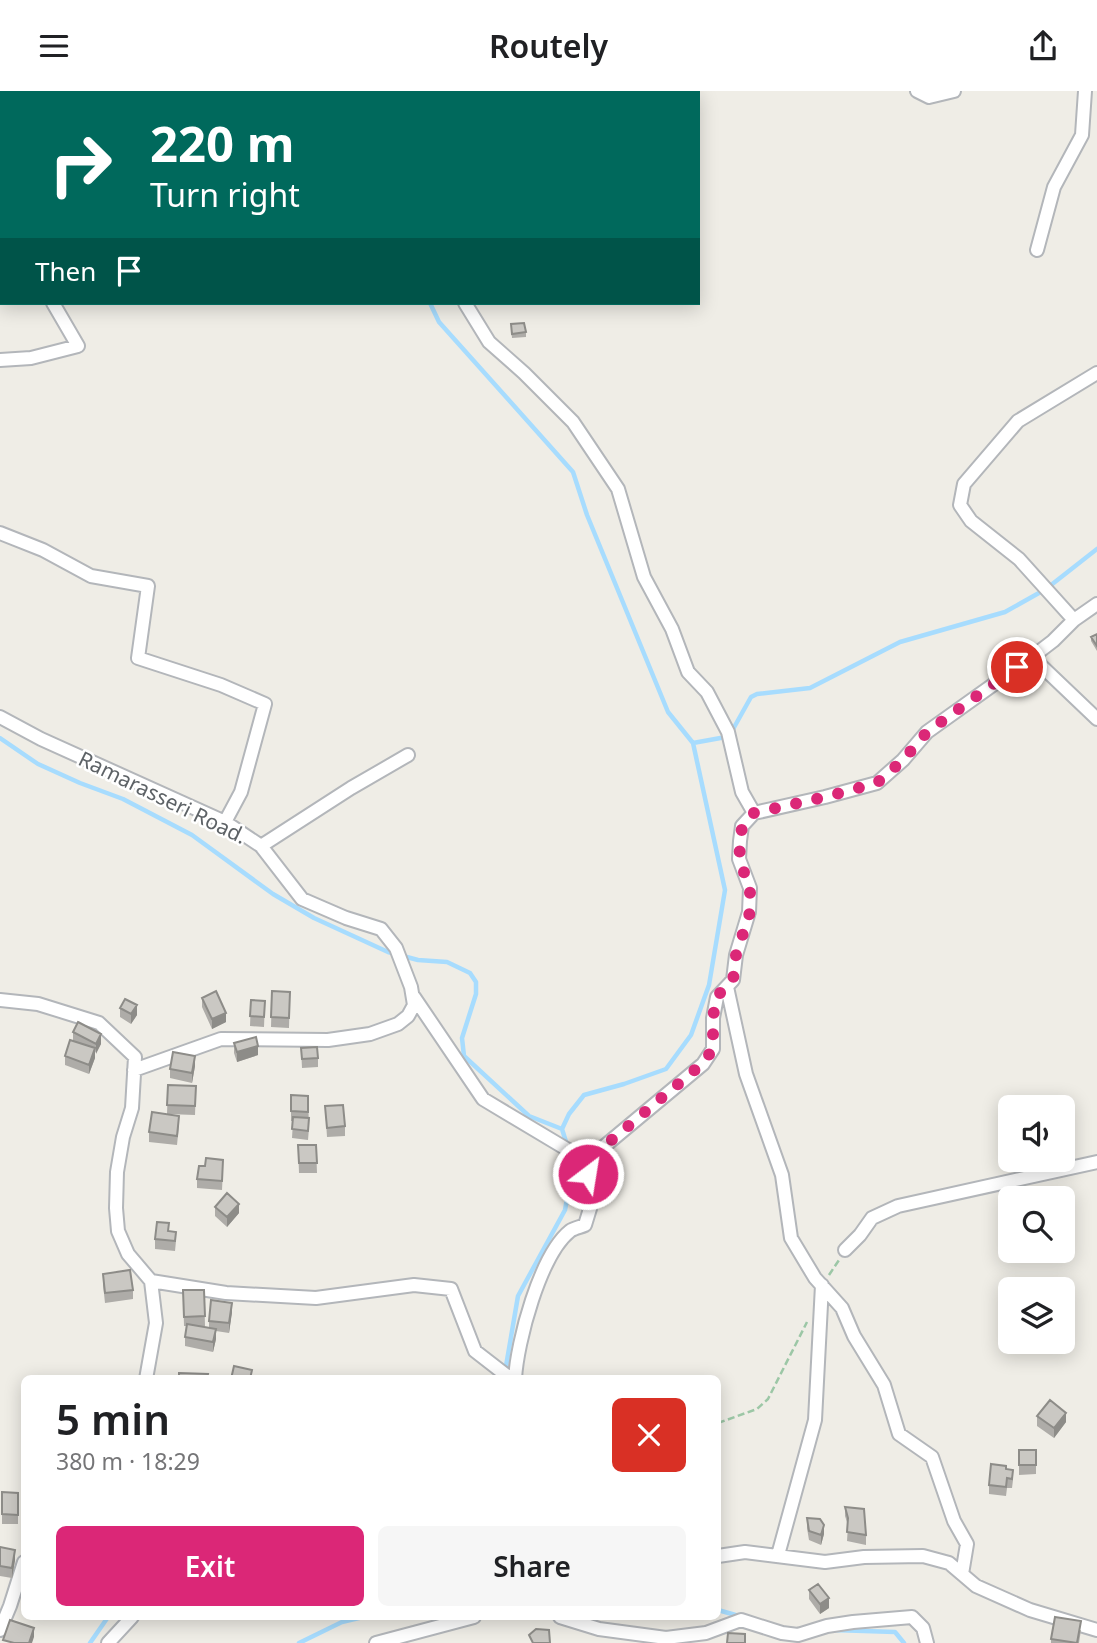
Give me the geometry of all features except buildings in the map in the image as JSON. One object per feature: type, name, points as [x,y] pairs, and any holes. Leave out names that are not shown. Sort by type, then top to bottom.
[{"type":"street","points":[[917,91],[929,97],[954,91]]},
{"type":"street","points":[[1037,250],[1054,187],[1082,135],[1085,91]]},
{"type":"street","points":[[0,360],[31,358],[78,346],[54,305]]},
{"type":"street","points":[[466,305],[489,342],[573,422],[619,493],[643,577],[672,629],[688,672],[707,692],[729,736],[742,792],[754,813]]},
{"type":"street","points":[[1074,619],[1019,559],[971,521],[960,505],[964,484],[1018,421],[1097,373]]},
{"type":"street","points":[[0,533],[43,550],[91,576],[148,586],[138,658],[221,685],[265,703],[241,792],[225,822]]},
{"type":"street","points":[[514,1375],[535,1289],[567,1235],[572,1229],[585,1225],[595,1198],[596,1189],[588,1174],[590,1163],[601,1149],[703,1063],[713,1049],[716,997],[733,980],[736,955],[750,912],[750,888],[739,859],[742,826],[754,813],[877,783],[903,760],[927,732],[1032,657],[1053,641],[1074,619],[1097,604]]},
{"type":"street","points":[[1032,657],[1097,719]]},
{"type":"street","name":"Ramarasseri Road.","points":[[0,717],[41,739],[225,822],[261,846],[302,899],[346,918],[381,929],[396,948],[414,997],[483,1099],[590,1163]]},
{"type":"street","points":[[261,846],[318,808],[408,755]]},
{"type":"street","points":[[727,987],[746,1074],[782,1175],[791,1238],[815,1278],[842,1308],[854,1336],[884,1385],[899,1434],[932,1457],[954,1521],[967,1544],[962,1574]]},
{"type":"street","points":[[134,1070],[221,1039],[328,1040],[370,1034],[404,1020],[412,1010],[414,997]]},
{"type":"street","points":[[0,1000],[38,1004],[99,1023],[135,1057],[132,1108],[123,1137],[117,1172],[117,1220],[118,1231],[128,1254],[151,1281],[156,1323],[147,1375]]},
{"type":"street","points":[[845,1250],[872,1218],[898,1206],[1097,1162]]},
{"type":"street","points":[[151,1281],[226,1293],[316,1298],[414,1285],[451,1289],[475,1351],[508,1375]]},
{"type":"street","points":[[778,1555],[815,1420],[822,1285]]},
{"type":"street","points":[[721,1556],[745,1552],[825,1562],[864,1557],[923,1556],[949,1563],[976,1586],[1030,1610],[1097,1630]]},
{"type":"street","points":[[0,1630],[21,1571]]},
{"type":"street","points":[[570,1620],[599,1629],[666,1638],[706,1633],[721,1625],[741,1620],[782,1633],[798,1635],[853,1622],[912,1617],[923,1627],[927,1643]]},
{"type":"street","points":[[108,1643],[129,1620]]},
{"type":"street","points":[[376,1643],[463,1620]]},
{"type":"path","points":[[822,1285],[845,1250]]},
{"type":"path","points":[[721,1422],[757,1409],[768,1399],[809,1318]]},
{"type":"waterway","points":[[431,305],[439,322],[573,472],[587,515],[668,712],[693,743],[725,890],[709,985],[691,1035],[666,1069],[584,1095],[569,1114],[562,1129],[567,1145]]},
{"type":"waterway","points":[[732,731],[751,697],[757,694],[810,688],[900,642],[1005,612],[1046,589],[1097,549]]},
{"type":"waterway","points":[[693,743],[726,737]]},
{"type":"waterway","points":[[0,738],[38,764],[123,799],[192,835],[273,894],[314,918],[388,952],[418,960],[447,962],[470,973],[476,982],[476,994],[462,1038],[464,1056],[529,1116],[562,1129]]},
{"type":"waterway","points":[[505,1372],[518,1296],[565,1210],[570,1182],[566,1160]]},
{"type":"waterway","points":[[721,1611],[739,1616]]},
{"type":"waterway","points":[[90,1643],[106,1620]]},
{"type":"waterway","points":[[299,1643],[350,1620]]},
{"type":"waterway","points":[[833,1630],[895,1632],[904,1643]]},
{"type":"route","points":[[588,1174],[590,1163],[601,1149],[703,1063],[713,1049],[716,997],[733,980],[736,955],[750,912],[750,888],[739,859],[742,826],[754,813],[877,783],[903,760],[927,732],[1017,667]]}]
